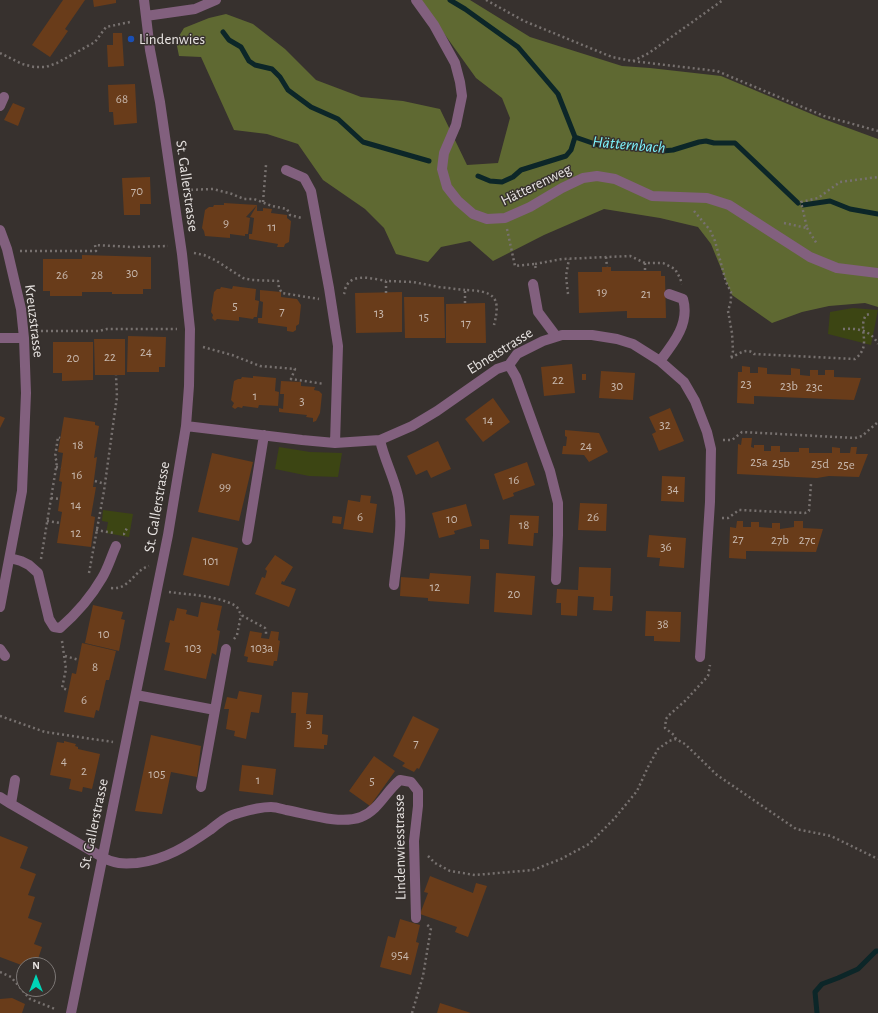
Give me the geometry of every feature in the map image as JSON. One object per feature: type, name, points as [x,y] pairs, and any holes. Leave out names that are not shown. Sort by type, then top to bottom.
[{"type":"street","name":"St. Gallerstrasse","points":[[71,1013],[169,529],[186,426],[191,344],[189,312],[182,254],[163,124],[150,50],[144,0]]},
{"type":"street","points":[[146,16],[195,9],[216,0]]},
{"type":"street","name":"Hätterenweg","points":[[416,0],[434,25],[455,63],[462,96],[456,125],[444,153],[442,169],[447,187],[458,201],[473,214],[487,219],[505,218],[530,207],[562,188],[583,178],[597,176],[615,179],[652,196],[707,198],[729,205],[810,257],[837,268],[878,273]]},
{"type":"street","points":[[286,170],[304,178],[311,191],[331,300],[338,346],[336,443]]},
{"type":"street","name":"Kreuzstrasse","points":[[0,230],[7,249],[21,309],[24,333],[26,393],[22,491],[0,607]]},
{"type":"street","points":[[533,284],[538,312],[556,336]]},
{"type":"street","points":[[660,361],[679,334],[684,320],[685,307],[683,299],[669,294]]},
{"type":"street","points":[[0,338],[24,333]]},
{"type":"street","name":"Ebnetstrasse","points":[[186,426],[336,443],[380,440],[412,426],[437,411],[497,369],[508,365],[517,354],[543,340],[556,336],[579,334],[617,339],[633,344],[660,361],[684,382],[695,401],[707,432],[711,449],[709,510],[700,657]]},
{"type":"street","points":[[508,365],[516,377],[550,471],[558,503],[556,580]]},
{"type":"street","points":[[247,540],[264,435]]},
{"type":"street","points":[[380,440],[382,452],[398,496],[400,510],[400,533],[394,585]]},
{"type":"street","points":[[10,558],[29,565],[38,574],[50,619],[54,627],[60,628],[73,617],[97,587],[103,577],[116,546]]},
{"type":"street","points":[[202,788],[226,649]]},
{"type":"street","points":[[136,695],[215,710]]},
{"type":"street","points":[[11,804],[15,780]]},
{"type":"street","name":"Lindenwiesstrasse","points":[[102,857],[110,862],[121,864],[146,862],[158,859],[188,845],[236,813],[253,809],[272,807],[330,818],[349,819],[361,817],[375,809],[393,786],[400,780],[411,782],[418,790],[418,806],[414,841],[416,918]]},
{"type":"street","points":[[0,797],[102,857]]},
{"type":"path","points":[[486,0],[524,21],[612,57],[632,61],[717,71],[824,116],[878,131]]},
{"type":"path","points":[[632,61],[649,53],[723,0]]},
{"type":"path","points":[[0,53],[22,64],[34,67],[46,67],[95,42],[106,27],[130,22]]},
{"type":"path","points":[[263,202],[266,165]]},
{"type":"path","points":[[780,221],[786,224],[807,228],[801,202],[818,198],[840,182],[878,177]]},
{"type":"path","points":[[186,190],[213,190],[232,194],[244,199],[254,199],[272,206],[287,209],[290,215],[316,220]]},
{"type":"path","points":[[683,197],[710,230],[715,241],[726,282],[731,292],[731,301],[728,311],[732,333],[733,351],[731,359],[740,353],[748,351],[752,351],[754,354],[855,359],[863,350],[863,320],[866,314],[870,314]]},
{"type":"path","points":[[505,218],[515,266]]},
{"type":"path","points":[[7,249],[21,251],[96,251],[95,245],[132,247],[169,246]]},
{"type":"path","points":[[194,253],[204,255],[215,260],[243,278],[278,282],[282,293],[331,300]]},
{"type":"path","points":[[536,264],[569,259],[630,256],[645,263],[663,263],[675,269],[680,278],[684,292],[683,299]]},
{"type":"path","points":[[606,257],[607,267]]},
{"type":"path","points":[[568,294],[566,276],[569,259]]},
{"type":"path","points":[[645,263],[645,271]]},
{"type":"path","points":[[343,300],[347,285],[354,279],[365,278],[386,281],[413,282],[465,290],[477,290],[490,294],[496,302],[497,309],[494,325]]},
{"type":"path","points":[[386,281],[386,293]]},
{"type":"path","points":[[465,290],[465,303]]},
{"type":"path","points":[[843,329],[855,328],[871,334],[878,344]]},
{"type":"path","points":[[24,333],[36,331],[99,331],[107,329],[177,329]]},
{"type":"path","points":[[202,347],[232,355],[260,366],[295,369],[291,379],[337,386]]},
{"type":"path","points":[[116,375],[117,397],[105,484],[88,576],[89,586],[116,589],[130,582],[142,568],[150,566]]},
{"type":"path","points":[[718,440],[732,440],[742,432],[855,438],[862,436],[878,422]]},
{"type":"path","points":[[41,558],[56,467],[55,457],[58,437],[60,438]]},
{"type":"path","points":[[56,467],[61,468]]},
{"type":"path","points":[[95,482],[105,484]]},
{"type":"path","points":[[728,518],[739,510],[805,513],[809,511],[811,484]]},
{"type":"path","points":[[51,498],[60,499]]},
{"type":"path","points":[[47,521],[60,523]]},
{"type":"path","points":[[168,592],[205,596],[221,600],[237,607],[241,615],[265,628],[266,635]]},
{"type":"path","points":[[226,649],[237,635],[241,615]]},
{"type":"path","points":[[60,628],[66,669],[62,688],[68,690]]},
{"type":"path","points":[[65,656],[78,660]]},
{"type":"path","points":[[711,662],[708,676],[685,701],[668,716],[665,728],[674,735],[676,739],[685,744],[718,775],[796,829],[831,836],[878,859]]},
{"type":"path","points":[[0,716],[45,732],[113,742]]},
{"type":"path","points":[[414,841],[436,863],[450,871],[475,875],[533,870],[554,862],[589,844],[614,819],[637,791],[658,749],[668,741],[676,739]]},
{"type":"path","points":[[412,1013],[423,976],[431,928],[416,918]]},
{"type":"path","points":[[0,972],[11,976],[30,999],[55,1009]]},
{"type":"green space","points":[[420,0],[470,0],[530,37],[622,66],[721,76],[821,118],[878,139],[878,307],[865,303],[829,306],[802,312],[772,323],[732,295],[711,244],[698,227],[660,218],[604,209],[544,235],[493,261],[470,241],[441,247],[428,262],[396,254],[384,228],[365,209],[323,180],[298,144],[267,134],[234,130],[201,57],[179,56],[176,41],[184,28],[209,18],[226,14],[253,24],[285,49],[316,80],[361,97],[403,101],[440,109],[467,165],[498,163],[510,118],[502,98],[476,78]]},
{"type":"green space","points":[[853,308],[878,310],[871,345],[828,334],[830,312]]},
{"type":"green space","points":[[279,447],[310,452],[342,453],[338,477],[309,476],[275,469]]},
{"type":"green space","points":[[103,510],[133,514],[129,537],[106,533],[108,522],[102,521]]},
{"type":"building","points":[[63,0],[85,0],[65,29],[68,31],[50,57],[32,45]]},
{"type":"building","points":[[93,0],[116,0],[116,3],[94,7]]},
{"type":"building","points":[[113,33],[122,33],[124,66],[108,67],[107,45],[113,45]]},
{"type":"building","points":[[135,84],[137,123],[114,125],[113,112],[109,112],[108,85]]},
{"type":"building","points":[[13,103],[25,108],[18,126],[4,120]]},
{"type":"building","points":[[150,177],[151,204],[140,204],[140,215],[124,215],[122,178]]},
{"type":"building","points":[[224,203],[257,205],[246,217],[250,218],[248,234],[245,234],[245,236],[230,234],[230,238],[205,236],[202,228],[205,210],[209,207],[213,207],[214,205],[224,205]]},
{"type":"building","points":[[257,205],[257,211],[263,211],[263,208],[272,209],[271,213],[287,215],[287,218],[291,221],[289,242],[285,244],[284,247],[277,247],[278,244],[249,239],[249,234],[252,234],[254,218],[250,217]]},
{"type":"building","points":[[82,255],[151,257],[151,289],[143,289],[143,294],[82,292],[82,296],[50,296],[50,291],[43,291],[43,259],[82,259]]},
{"type":"building","points":[[602,267],[611,267],[611,271],[661,271],[661,276],[665,276],[666,318],[627,318],[627,311],[579,313],[578,272],[602,272]]},
{"type":"building","points":[[233,286],[256,289],[255,300],[259,301],[257,317],[254,317],[253,319],[239,317],[239,321],[217,319],[215,321],[212,318],[213,315],[211,312],[214,292],[221,287],[232,289]]},
{"type":"building","points":[[260,290],[281,292],[281,297],[297,299],[301,305],[299,324],[296,326],[296,330],[293,332],[287,331],[287,327],[258,323],[258,318],[262,318],[263,302],[260,301]]},
{"type":"building","points":[[402,292],[402,332],[356,333],[355,293]]},
{"type":"building","points":[[404,297],[444,297],[445,338],[405,338]]},
{"type":"building","points":[[485,303],[486,343],[446,343],[446,304]]},
{"type":"building","points":[[128,336],[166,337],[165,367],[159,367],[159,372],[127,372]]},
{"type":"building","points":[[94,339],[125,339],[125,375],[95,375]]},
{"type":"building","points":[[53,342],[93,342],[93,380],[62,381],[62,373],[53,373]]},
{"type":"building","points":[[572,364],[575,393],[544,396],[541,367]]},
{"type":"building","points":[[742,366],[750,367],[750,373],[758,373],[758,367],[767,368],[767,374],[791,375],[791,368],[800,369],[800,375],[810,376],[810,370],[818,370],[818,375],[825,375],[825,370],[834,370],[834,377],[861,378],[854,400],[754,396],[754,404],[737,403],[738,372],[742,372]]},
{"type":"building","points":[[601,371],[635,373],[633,400],[599,398]]},
{"type":"building","points":[[582,374],[586,374],[586,380],[582,380]]},
{"type":"building","points":[[253,376],[276,378],[275,391],[279,392],[278,406],[259,405],[258,408],[243,406],[242,408],[238,407],[235,409],[232,407],[234,403],[231,400],[234,381],[241,379],[242,377],[253,378]]},
{"type":"building","points":[[281,381],[301,382],[301,386],[315,387],[314,390],[319,391],[322,394],[320,413],[316,421],[313,422],[313,418],[306,417],[307,415],[279,412],[279,408],[283,409],[284,394],[280,394]]},
{"type":"building","points":[[493,398],[510,422],[483,442],[465,419]]},
{"type":"building","points":[[670,408],[684,441],[659,451],[652,434],[656,432],[649,417]]},
{"type":"building","points":[[0,416],[5,418],[0,428]]},
{"type":"building","points":[[64,417],[95,422],[95,425],[99,426],[94,458],[97,457],[93,487],[96,487],[91,516],[95,517],[91,547],[57,543],[62,512],[58,511],[62,482],[59,481],[63,453],[58,452]]},
{"type":"building","points":[[565,430],[599,433],[608,452],[589,462],[584,455],[562,454],[563,446],[566,446],[567,437],[565,436]]},
{"type":"building","points":[[742,438],[752,438],[751,447],[754,448],[754,445],[764,445],[764,451],[771,451],[771,446],[780,446],[780,452],[799,452],[799,448],[809,448],[809,453],[832,453],[832,447],[840,448],[840,453],[850,453],[851,447],[857,447],[856,454],[868,454],[859,477],[829,476],[817,478],[737,474],[738,444],[741,445]]},
{"type":"building","points":[[438,441],[451,469],[431,478],[427,470],[416,475],[407,456]]},
{"type":"building","points":[[212,453],[253,462],[239,521],[198,512]]},
{"type":"building","points":[[527,462],[535,485],[513,493],[514,496],[503,500],[494,474]]},
{"type":"building","points":[[662,476],[685,477],[684,502],[661,501]]},
{"type":"building","points":[[361,495],[371,496],[370,503],[377,504],[373,533],[343,529],[348,500],[360,502]]},
{"type":"building","points":[[580,503],[607,504],[606,531],[578,530]]},
{"type":"building","points":[[466,504],[472,526],[454,531],[455,534],[439,538],[432,513]]},
{"type":"building","points":[[510,515],[539,516],[538,533],[534,533],[533,546],[508,544]]},
{"type":"building","points":[[333,516],[342,517],[341,524],[332,523]]},
{"type":"building","points":[[737,521],[743,521],[743,527],[751,527],[751,522],[759,522],[759,527],[772,528],[772,523],[780,523],[780,529],[794,527],[794,521],[803,521],[803,528],[823,529],[816,552],[746,551],[746,559],[729,558],[730,527],[736,528]]},
{"type":"building","points":[[649,535],[686,538],[684,568],[659,566],[660,558],[647,557]]},
{"type":"building","points":[[192,537],[238,548],[229,586],[183,575]]},
{"type":"building","points":[[480,539],[489,540],[489,549],[480,549]]},
{"type":"building","points":[[275,555],[293,567],[284,582],[282,581],[281,584],[296,589],[289,607],[255,594],[262,577],[265,578],[267,571],[265,569]]},
{"type":"building","points":[[579,567],[611,568],[610,596],[613,596],[612,611],[593,610],[594,597],[578,596],[577,616],[561,615],[561,603],[556,603],[557,589],[578,590]]},
{"type":"building","points":[[430,573],[471,576],[469,604],[428,601],[428,598],[400,596],[401,577],[429,579]]},
{"type":"building","points":[[496,573],[535,576],[532,615],[494,612]]},
{"type":"building","points":[[201,602],[222,606],[217,630],[220,631],[216,655],[212,653],[206,679],[164,670],[170,643],[165,642],[170,620],[174,621],[177,608],[187,610],[186,614],[198,617]]},
{"type":"building","points":[[93,605],[123,612],[121,619],[125,620],[119,651],[85,643]]},
{"type":"building","points":[[646,611],[681,612],[680,642],[654,641],[654,636],[645,636]]},
{"type":"building","points":[[250,631],[262,633],[261,638],[269,639],[271,631],[279,632],[278,640],[280,641],[277,661],[274,661],[273,666],[247,662],[248,657],[244,656]]},
{"type":"building","points":[[82,643],[116,651],[109,680],[106,680],[99,711],[96,710],[94,718],[64,712],[72,673],[76,674]]},
{"type":"building","points":[[239,691],[262,695],[259,713],[251,712],[246,739],[234,736],[235,731],[226,729],[229,709],[224,709],[227,697],[237,699]]},
{"type":"building","points":[[292,692],[308,693],[306,714],[323,715],[322,734],[328,735],[327,745],[324,745],[324,749],[294,747],[296,713],[291,713]]},
{"type":"building","points":[[413,716],[439,729],[419,769],[417,768],[414,772],[402,766],[405,763],[393,756]]},
{"type":"building","points":[[151,735],[201,746],[197,777],[171,772],[162,814],[135,811]]},
{"type":"building","points":[[64,741],[76,744],[75,746],[78,747],[78,749],[100,754],[92,789],[83,787],[82,792],[69,789],[71,779],[50,775],[57,742],[64,743]]},
{"type":"building","points":[[374,756],[395,771],[370,806],[349,791]]},
{"type":"building","points":[[242,765],[276,769],[273,795],[239,791]]},
{"type":"building","points":[[0,836],[28,847],[20,868],[36,874],[28,895],[35,897],[28,918],[42,923],[34,944],[42,947],[39,957],[16,957],[16,963],[0,957]]},
{"type":"building","points":[[430,876],[473,893],[476,883],[487,886],[468,937],[455,932],[457,927],[420,914],[428,893],[424,892]]},
{"type":"building","points":[[400,919],[420,925],[416,942],[419,943],[411,975],[380,967],[388,936],[395,938]]},
{"type":"building","points":[[12,998],[25,1004],[22,1013],[0,1013],[0,999]]},
{"type":"building","points":[[440,1003],[471,1013],[437,1013]]},
{"type":"waterway","points":[[450,0],[518,47],[558,94],[575,137]]},
{"type":"waterway","name":"Hätternbach","points":[[223,32],[229,40],[241,47],[249,61],[255,65],[272,69],[280,77],[288,90],[311,107],[338,119],[363,142],[429,161]]},
{"type":"waterway","name":"Hätternbach","points":[[478,176],[490,181],[502,182],[513,177],[521,170],[566,156],[571,150],[575,137],[598,145],[627,146],[663,151],[673,150],[706,141],[714,143],[735,143],[798,203]]},
{"type":"waterway","name":"Hätternbach","points":[[803,205],[830,201],[850,209],[878,214]]},
{"type":"waterway","points":[[817,1013],[815,992],[822,984],[858,969],[876,951],[878,951]]},
{"type":"place","name":"Lindenwies","points":[[131,39]]}]
